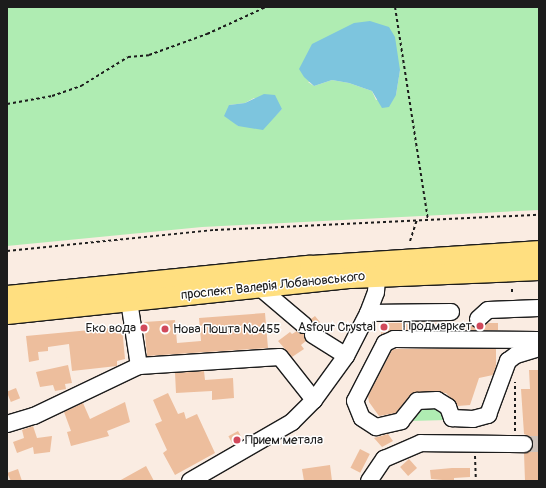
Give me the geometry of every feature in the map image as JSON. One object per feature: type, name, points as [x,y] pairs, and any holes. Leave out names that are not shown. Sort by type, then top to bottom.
[{"type":"main road","name":"проспект Валерія Лобановського","points":[[7,314],[259,287],[379,269],[539,251]]},
{"type":"main road","name":"проспект Валерія Лобановського","points":[[7,296],[379,269],[539,270]]},
{"type":"street","points":[[190,481],[292,422],[314,400],[346,356],[368,313],[379,269]]},
{"type":"street","points":[[259,287],[308,330],[346,356]]},
{"type":"street","points":[[129,301],[139,366]]},
{"type":"street","points":[[478,319],[488,310],[539,308]]},
{"type":"street","points":[[368,313],[451,312]]},
{"type":"street","points":[[394,339],[538,346],[516,354],[508,361],[488,415],[473,419],[452,418],[448,407],[437,400],[417,401],[401,421],[376,427],[362,418],[355,400],[385,343],[394,339]]},
{"type":"street","points":[[7,424],[34,416],[139,366],[280,357],[314,400]]},
{"type":"street","points":[[369,481],[384,459],[421,443],[519,444]]},
{"type":"path","points":[[7,104],[52,96],[81,86],[128,57],[149,55],[207,34],[266,7]]},
{"type":"path","points":[[395,7],[428,220]]},
{"type":"path","points":[[7,251],[216,230],[539,214]]},
{"type":"path","points":[[410,241],[417,220]]},
{"type":"path","points":[[515,377],[519,444]]},
{"type":"path","points":[[474,443],[476,481]]},
{"type":"green space","points":[[7,7],[539,7],[539,210],[202,227],[7,246]],"holes":[[[400,70],[396,95],[376,100],[372,91],[349,83],[332,80],[314,86],[308,82]],[[254,98],[282,109],[271,120],[238,126],[232,120],[229,105],[245,103]]]},
{"type":"green space","points":[[434,407],[443,411],[447,420],[410,421],[420,408]]},
{"type":"water","points":[[370,21],[389,27],[395,37],[400,70],[396,95],[389,107],[382,108],[372,91],[349,83],[332,80],[314,86],[304,77],[299,69],[312,44],[354,23]]},
{"type":"water","points":[[264,94],[275,95],[282,109],[263,130],[238,126],[224,116],[229,105],[245,103]]},
{"type":"building","points":[[265,313],[268,348],[147,356],[144,322],[175,320],[177,343],[201,341],[199,318]]},
{"type":"building","points":[[315,316],[324,327],[321,329],[313,326],[311,319]]},
{"type":"building","points":[[382,323],[470,323],[480,328],[488,323],[498,323],[498,330],[394,330],[381,334]]},
{"type":"building","points":[[122,327],[125,359],[117,361],[117,366],[72,371],[69,344],[48,347],[48,351],[38,352],[39,360],[29,362],[26,336]]},
{"type":"building","points":[[297,331],[304,334],[306,341],[301,345],[304,349],[292,357],[278,341],[290,332],[292,334]]},
{"type":"building","points":[[496,349],[496,366],[493,375],[479,378],[470,405],[458,406],[446,393],[417,392],[410,395],[396,413],[379,416],[369,402],[368,396],[392,350]]},
{"type":"building","points":[[68,365],[72,383],[65,384],[66,389],[55,391],[53,385],[40,387],[36,372]]},
{"type":"building","points":[[529,370],[539,370],[539,481],[525,481],[524,453],[532,449],[533,444],[529,436],[524,434],[521,389],[530,389]]},
{"type":"building","points":[[204,371],[205,380],[233,378],[234,398],[212,400],[212,391],[176,393],[175,373]]},
{"type":"building","points":[[16,388],[20,398],[11,402],[7,392]]},
{"type":"building","points":[[168,393],[178,414],[184,412],[186,419],[197,414],[215,453],[175,475],[163,453],[167,450],[155,424],[162,421],[153,400]]},
{"type":"building","points":[[125,402],[130,422],[107,431],[109,436],[71,446],[67,432],[71,431],[64,412],[83,403],[90,419]]},
{"type":"building","points":[[33,426],[37,438],[52,436],[50,452],[34,454],[33,447],[17,453],[13,442],[24,438],[22,430]]},
{"type":"building","name":"Прием метала","points":[[238,431],[243,440],[233,445],[228,436]]},
{"type":"building","points":[[388,434],[393,441],[382,447],[374,438]]},
{"type":"building","points":[[360,449],[370,454],[360,473],[350,468]]},
{"type":"building","points":[[409,459],[417,468],[408,476],[400,467]]},
{"type":"building","points":[[330,465],[332,481],[304,481],[302,469]]},
{"type":"building","points":[[146,466],[154,481],[119,481]]},
{"type":"building","points":[[470,468],[470,477],[454,478],[454,481],[431,479],[430,470]]},
{"type":"building","points":[[18,469],[22,481],[11,481],[7,473]]},
{"type":"tunnel","points":[[524,444],[539,444]]},
{"type":"place","name":"Продмаркет","points":[[480,326]]},
{"type":"place","name":"Asfour Crystal","points":[[384,327]]},
{"type":"place","name":"Еко вода","points":[[144,328]]},
{"type":"place","name":"Нова Пошта №455","points":[[165,329]]},
{"type":"place","name":"Прием метала","points":[[237,440]]}]
